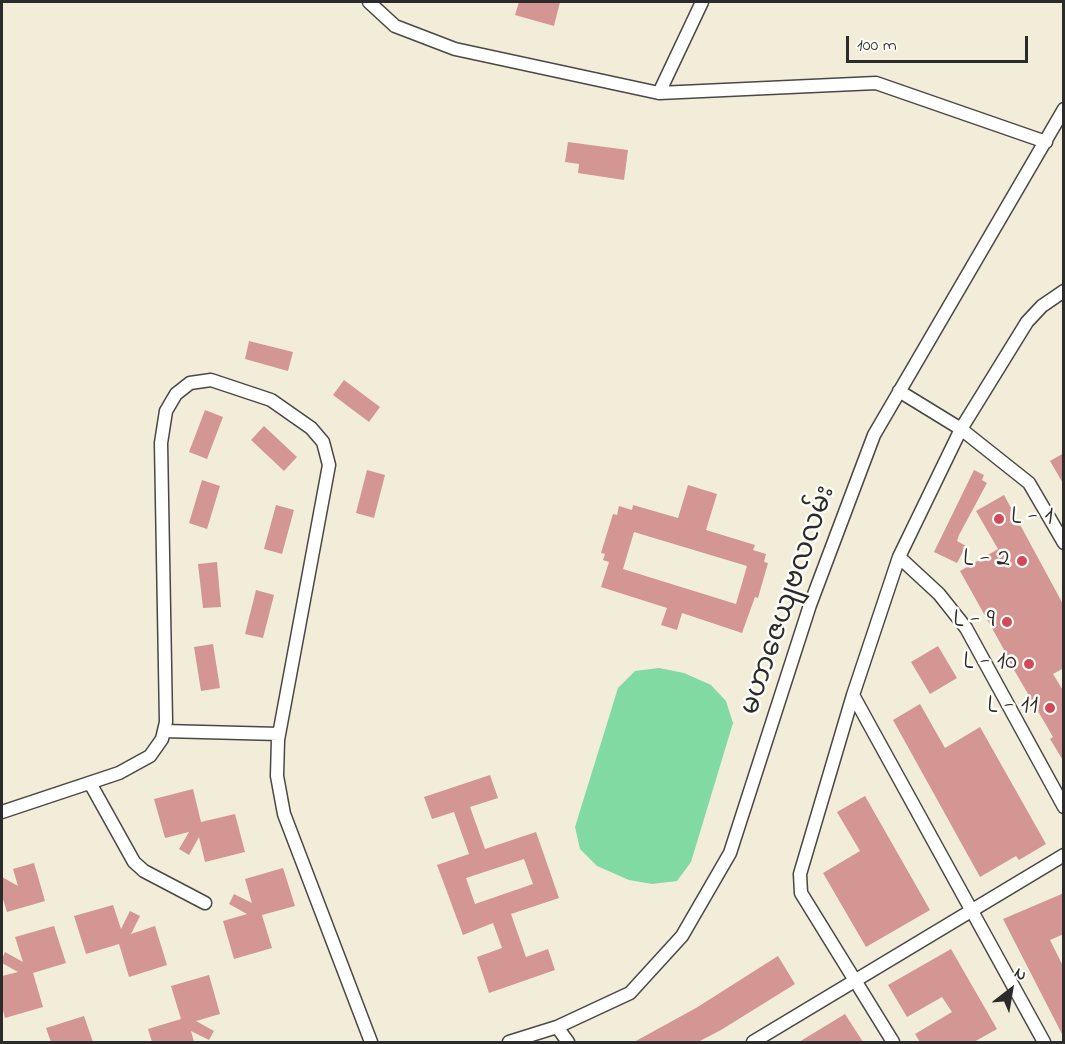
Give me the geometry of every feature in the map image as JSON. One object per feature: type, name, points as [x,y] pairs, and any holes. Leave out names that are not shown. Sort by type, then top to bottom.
[{"type":"street","points":[[369,2],[395,26],[455,49],[659,93],[876,83],[1046,142]]},
{"type":"street","points":[[659,93],[702,2]]},
{"type":"street","name":"မဟာဇေယျဗလလမ်း","points":[[509,1042],[557,1027],[630,993],[682,936],[730,854],[810,605],[874,435],[1064,109]]},
{"type":"street","points":[[893,1042],[801,893],[799,879],[853,694],[899,557],[961,429],[1027,322],[1042,306],[1064,291]]},
{"type":"street","points":[[2,812],[119,773],[150,756],[162,739],[166,722],[161,442],[166,411],[176,394],[190,383],[211,380],[271,400],[311,428],[323,442],[329,465],[279,734],[277,776],[284,814],[371,1042]]},
{"type":"street","points":[[899,391],[961,429],[1029,483],[1064,543]]},
{"type":"street","points":[[899,557],[939,594],[966,628],[1064,807]]},
{"type":"street","points":[[853,694],[1044,1042]]},
{"type":"street","points":[[164,731],[279,734]]},
{"type":"street","points":[[90,783],[134,862],[144,871],[205,903]]},
{"type":"street","points":[[753,1042],[1064,855]]},
{"type":"street","points":[[557,1027],[567,1042]]},
{"type":"green space","points":[[659,668],[684,673],[711,685],[726,701],[733,723],[691,862],[677,881],[652,884],[629,880],[597,866],[580,849],[575,827],[618,688],[635,671]]},
{"type":"building","points":[[519,2],[560,2],[554,26],[515,15]]},
{"type":"building","points":[[568,142],[628,150],[624,180],[578,173],[579,164],[565,162]]},
{"type":"building","points":[[249,341],[293,352],[288,371],[245,359]]},
{"type":"building","points":[[344,380],[380,407],[369,422],[333,395]]},
{"type":"building","points":[[205,410],[223,417],[207,459],[189,452]]},
{"type":"building","points":[[264,426],[297,457],[284,471],[251,440]]},
{"type":"building","points":[[1064,453],[1064,485],[1050,461]]},
{"type":"building","points":[[367,470],[385,475],[374,518],[356,513]]},
{"type":"building","points":[[974,470],[984,475],[982,480],[987,483],[959,535],[957,541],[966,546],[957,563],[934,552]]},
{"type":"building","points":[[202,480],[220,486],[207,529],[189,523]]},
{"type":"building","points":[[688,485],[717,494],[706,530],[755,545],[753,550],[766,554],[764,562],[768,563],[758,598],[755,597],[742,633],[682,613],[677,630],[661,625],[667,608],[601,587],[609,562],[603,560],[605,554],[601,553],[613,514],[617,515],[619,506],[632,510],[633,505],[678,518]],"holes":[[[634,532],[747,566],[736,604],[623,569]]]},
{"type":"building","points":[[1004,495],[1064,606],[1064,668],[1053,674],[1064,692],[1064,762],[1050,739],[1053,737],[960,571],[998,549],[976,511]]},
{"type":"building","points":[[276,505],[294,510],[282,554],[264,549]]},
{"type":"building","points":[[217,562],[221,607],[203,608],[198,564]]},
{"type":"building","points":[[256,590],[274,595],[263,638],[245,634]]},
{"type":"building","points":[[213,644],[220,688],[201,691],[194,647]]},
{"type":"building","points":[[938,646],[957,678],[930,694],[911,662]]},
{"type":"building","points":[[920,704],[945,748],[980,727],[1046,844],[1019,860],[1016,856],[980,877],[893,720]]},
{"type":"building","points":[[490,775],[498,798],[470,807],[485,849],[536,832],[559,898],[511,914],[526,957],[548,949],[555,970],[489,993],[477,957],[502,948],[493,923],[463,935],[437,865],[469,854],[454,812],[432,819],[424,797]],"holes":[[[524,859],[533,884],[475,904],[466,878]]]},
{"type":"building","points":[[193,789],[201,822],[235,814],[245,852],[205,862],[199,837],[189,855],[179,849],[189,832],[165,838],[154,799]]},
{"type":"building","points":[[865,796],[930,910],[866,947],[823,873],[860,851],[837,812]]},
{"type":"building","points":[[34,863],[45,901],[7,912],[2,896],[2,877],[18,886],[13,869]]},
{"type":"building","points":[[283,868],[295,906],[262,915],[272,948],[234,959],[223,921],[247,914],[229,904],[234,894],[252,903],[245,879]]},
{"type":"building","points":[[1064,893],[1064,934],[1050,940],[1064,968],[1064,1038],[1003,919]]},
{"type":"building","points":[[113,905],[121,929],[130,911],[140,916],[131,934],[155,926],[167,965],[129,977],[119,944],[86,954],[74,916]]},
{"type":"building","points":[[54,926],[66,963],[33,973],[43,1007],[5,1018],[2,1006],[2,976],[18,972],[2,963],[5,952],[23,962],[15,937]]},
{"type":"building","points":[[951,949],[997,1029],[974,1042],[920,1042],[915,1034],[952,1012],[942,997],[907,1017],[888,985]]},
{"type":"building","points":[[778,956],[795,984],[721,1030],[698,1042],[634,1042],[696,1008]]},
{"type":"building","points":[[209,975],[220,1014],[196,1021],[214,1031],[209,1040],[191,1031],[194,1042],[152,1042],[148,1029],[181,1019],[171,986]]},
{"type":"building","points":[[845,1014],[863,1042],[799,1042]]},
{"type":"building","points":[[84,1016],[93,1042],[51,1042],[46,1028]]},
{"type":"place","name":"L - 1","points":[[999,519]]},
{"type":"place","name":"L - 2","points":[[1022,561]]},
{"type":"place","name":"L - 9","points":[[1007,622]]},
{"type":"place","name":"L - 10","points":[[1029,664]]},
{"type":"place","name":"L - 11","points":[[1050,708]]}]
